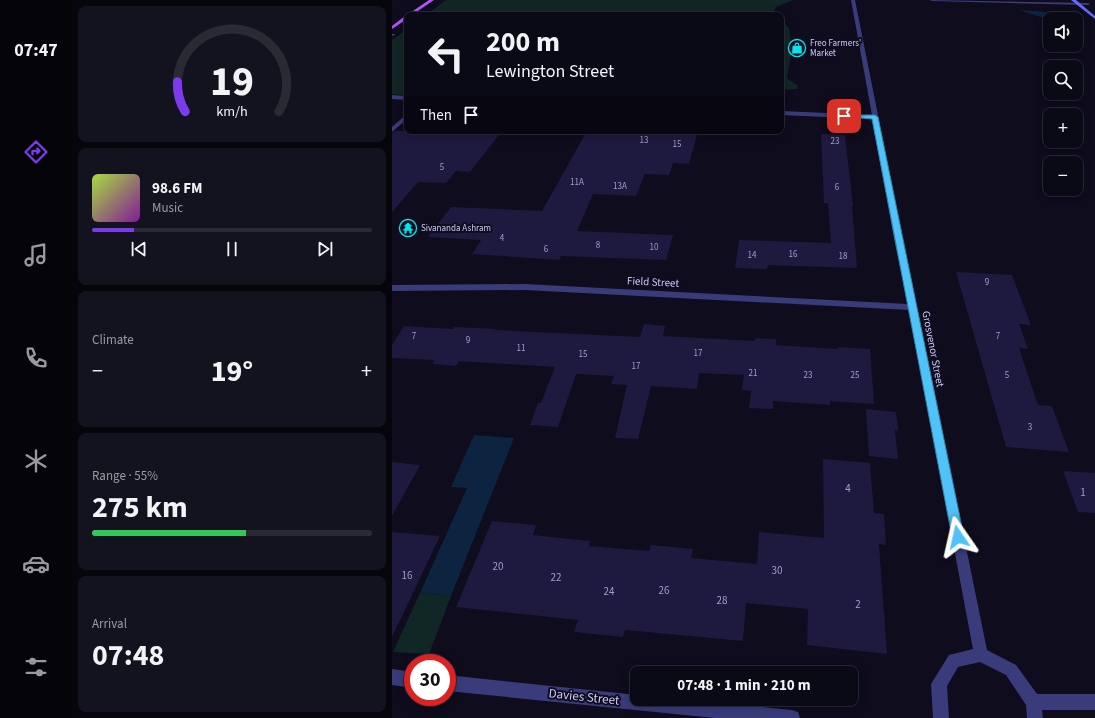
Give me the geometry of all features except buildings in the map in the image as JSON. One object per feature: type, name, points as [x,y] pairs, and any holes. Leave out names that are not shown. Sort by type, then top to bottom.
[{"type":"main road","points":[[414,12],[432,0]]},
{"type":"main road","points":[[424,12],[438,0]]},
{"type":"main road","points":[[392,28],[404,19]]},
{"type":"main road","points":[[392,35],[404,26]]},
{"type":"street","name":"Grosvenor Street","points":[[853,0],[900,249],[913,307],[981,655]]},
{"type":"street","points":[[932,0],[1080,2],[1095,18]]},
{"type":"street","points":[[1073,0],[1090,6]]},
{"type":"street","points":[[392,97],[404,98]]},
{"type":"street","points":[[784,113],[875,117]]},
{"type":"street","points":[[392,130],[404,119]]},
{"type":"street","name":"Field Street","points":[[392,288],[524,287],[913,307]]},
{"type":"street","points":[[942,718],[939,684],[954,660],[981,655],[1011,670],[1032,702],[1035,718]]},
{"type":"street","points":[[392,678],[404,679]]},
{"type":"street","name":"Davies Street","points":[[456,684],[792,718]]},
{"type":"street","points":[[1032,702],[1095,702]]},
{"type":"green space","points":[[446,0],[793,0],[776,7],[775,12],[430,12]]},
{"type":"green space","points":[[784,22],[789,28],[792,49],[787,78],[798,86],[797,89],[784,90]]},
{"type":"green space","points":[[404,31],[404,95],[392,94],[392,40]]},
{"type":"green space","points":[[420,593],[451,596],[429,654],[393,652]]},
{"type":"water","points":[[1019,10],[1046,12],[1043,12],[1043,18]]},
{"type":"water","points":[[474,435],[514,438],[451,596],[420,593],[467,488],[451,487]]},
{"type":"place","name":"Freo Farmers' Market","points":[[797,48]]},
{"type":"place","name":"Sivananda Ashram","points":[[408,228]]},
{"type":"route","points":[[844,116],[875,117],[958,537]]}]
